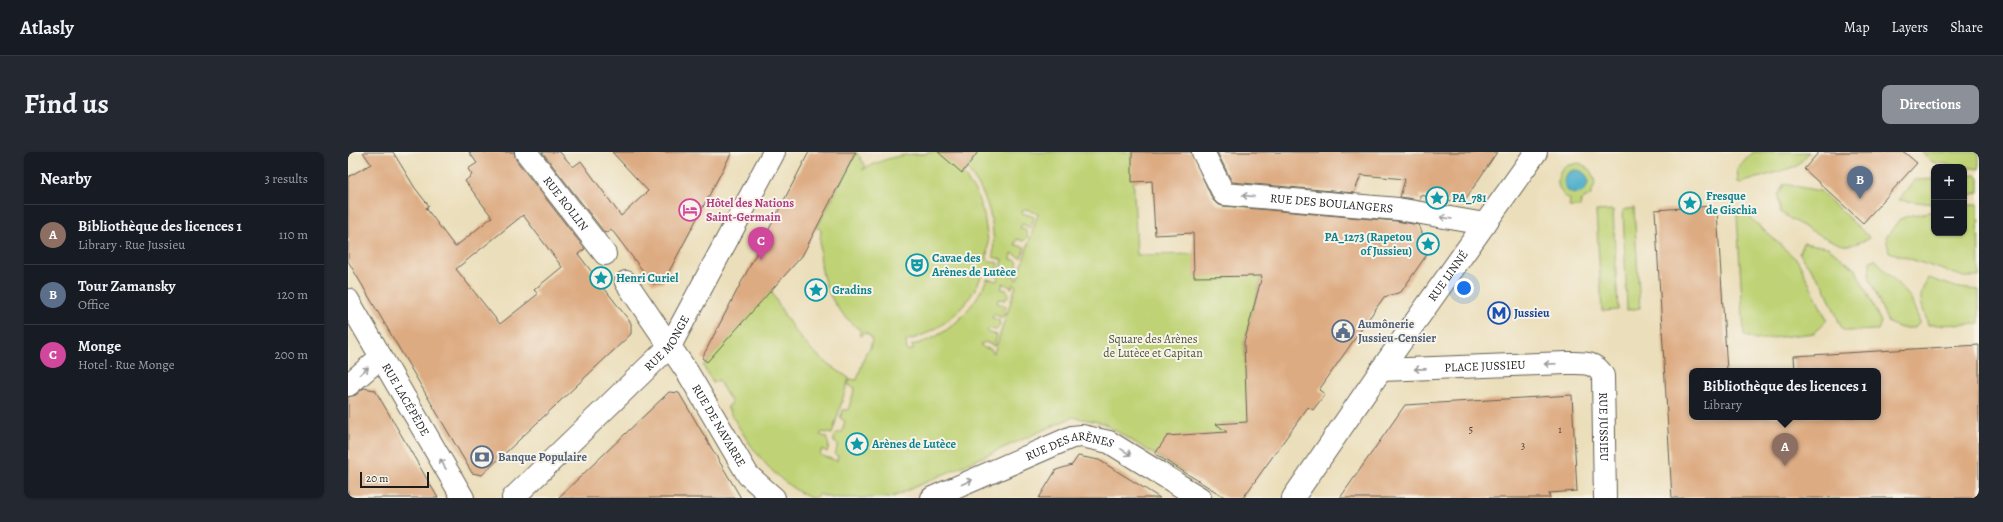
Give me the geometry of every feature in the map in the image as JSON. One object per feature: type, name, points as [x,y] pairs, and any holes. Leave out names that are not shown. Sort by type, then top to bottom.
[{"type":"street","name":"RUE ROLLIN","points":[[526,152],[605,254]]},
{"type":"street","name":"RUE MONGE","points":[[513,498],[670,346],[774,152]]},
{"type":"street","name":"RUE DES BOULANGERS","points":[[1203,152],[1224,194],[1398,209],[1485,224]]},
{"type":"street","name":"RUE LINNÉ","points":[[1293,498],[1381,370],[1536,152]]},
{"type":"street","points":[[626,282],[670,346]]},
{"type":"street","name":"RUE LACÉPÈDE","points":[[348,300],[463,498]]},
{"type":"street","name":"RUE DE NAVARRE","points":[[670,346],[688,373],[748,475],[762,489],[774,498]]},
{"type":"street","points":[[348,386],[381,357]]},
{"type":"street","name":"PLACE JUSSIEU","points":[[1381,370],[1589,364]]},
{"type":"street","name":"RUE JUSSIEU","points":[[1589,364],[1600,369],[1603,376],[1605,498]]},
{"type":"street","name":"RUE DES ARÈNES","points":[[932,498],[1072,437],[1082,436],[1109,442],[1200,498]]},
{"type":"green space","name":"Square des Arènes de Lutèce et Capitan","points":[[856,152],[866,166],[862,170],[893,158],[926,154],[927,152],[948,152],[946,159],[949,161],[956,152],[962,172],[976,193],[984,215],[988,241],[987,260],[998,263],[995,276],[983,272],[971,296],[953,316],[931,331],[906,341],[907,351],[913,350],[912,345],[937,336],[957,321],[974,301],[987,279],[997,281],[1003,260],[993,257],[994,245],[992,221],[985,198],[974,178],[966,168],[973,158],[967,152],[1132,152],[1137,255],[1268,253],[1244,343],[1248,422],[1217,424],[1269,461],[1207,438],[1185,473],[1103,423],[1073,417],[890,498],[831,498],[819,494],[814,498],[810,498],[783,481],[761,459],[743,434],[727,407],[732,403],[718,380],[713,383],[703,366],[771,290],[778,305],[794,330],[823,360],[849,378],[832,434],[822,432],[820,435],[826,437],[829,446],[827,452],[822,449],[820,455],[837,461],[838,456],[835,455],[838,444],[834,442],[834,436],[837,433],[842,432],[845,421],[840,418],[843,410],[848,410],[855,388],[848,385],[850,379],[857,380],[866,352],[870,349],[872,340],[868,334],[863,333],[862,336],[859,334],[861,331],[839,309],[831,298],[822,273],[820,259],[821,229],[817,228]],"holes":[[[1026,209],[1038,214],[1017,280],[1015,279],[1015,276],[1006,274],[1008,269],[1012,271],[1018,268],[1017,261],[1011,259],[1012,253],[1021,258],[1025,247],[1015,245],[1017,239],[1024,241],[1028,237],[1026,230],[1020,229],[1022,224],[1031,228],[1034,217],[1022,213],[1023,210]],[[1003,283],[1012,288],[1013,284],[1016,286],[994,353],[992,350],[986,349],[980,345],[985,342],[994,346],[997,335],[987,332],[989,328],[996,330],[1000,326],[999,320],[992,318],[994,314],[1003,318],[1006,306],[997,303],[998,299],[1005,300],[1009,295],[1007,290],[1001,289]]]},
{"type":"green space","points":[[1753,152],[1809,152],[1797,166],[1741,183],[1738,182],[1737,169]]},
{"type":"green space","points":[[1921,152],[1979,152],[1979,169],[1967,167],[1967,164],[1945,164],[1932,162]]},
{"type":"green space","points":[[1579,163],[1590,171],[1595,183],[1591,195],[1581,201],[1580,207],[1569,207],[1570,200],[1559,188],[1559,175],[1565,166]]},
{"type":"green space","points":[[1976,175],[1979,178],[1979,192],[1967,196],[1967,176]]},
{"type":"green space","points":[[1931,179],[1931,204],[1899,200],[1915,180]]},
{"type":"green space","points":[[1784,184],[1820,191],[1869,237],[1868,239],[1856,244],[1839,244],[1812,231],[1780,212],[1778,195]]},
{"type":"green space","points":[[1978,204],[1979,277],[1964,277],[1889,252],[1886,237],[1900,219],[1908,216],[1931,212],[1931,236],[1967,236],[1967,206]]},
{"type":"green space","points":[[1634,208],[1640,308],[1627,310],[1623,210]]},
{"type":"green space","points":[[1613,210],[1618,310],[1602,311],[1596,211]]},
{"type":"green space","points":[[1744,212],[1798,261],[1827,320],[1814,333],[1755,340],[1744,335],[1737,215]]},
{"type":"green space","points":[[1803,243],[1828,247],[1856,270],[1881,322],[1878,330],[1846,331],[1842,329],[1824,286],[1799,253]]},
{"type":"green space","points":[[1875,259],[1910,297],[1920,322],[1915,328],[1901,328],[1888,323],[1869,277],[1870,261]]},
{"type":"green space","points":[[1928,278],[1959,288],[1979,290],[1979,324],[1928,325],[1922,306],[1921,296]]},
{"type":"water","points":[[1576,170],[1585,173],[1588,182],[1585,191],[1576,194],[1567,191],[1564,182],[1567,173]]},
{"type":"building","points":[[363,152],[393,152],[415,188],[429,206],[426,208],[455,247],[492,217],[465,181],[472,175],[468,169],[477,163],[469,152],[514,152],[516,160],[585,249],[578,254],[631,323],[631,334],[482,475],[472,473],[348,261],[348,177],[371,164]],"holes":[[[523,215],[562,267],[534,290],[538,294],[500,324],[456,269]]]},
{"type":"building","points":[[542,152],[560,152],[573,167],[581,161],[621,216],[648,191],[612,152],[732,152],[663,283],[653,284],[611,229],[605,233]]},
{"type":"building","points":[[809,152],[856,152],[802,256],[707,362],[702,358]]},
{"type":"building","points":[[938,152],[978,152],[962,173]]},
{"type":"building","points":[[1132,152],[1191,152],[1213,200],[1217,204],[1223,206],[1396,221],[1419,225],[1426,243],[1432,247],[1401,292],[1384,297],[1319,390],[1325,394],[1313,410],[1308,407],[1243,498],[1226,498],[1155,454],[1167,436],[1227,432],[1216,424],[1247,422],[1244,343],[1262,276],[1194,277],[1193,233],[1155,235],[1152,181],[1132,182]]},
{"type":"building","points":[[1217,152],[1497,152],[1463,203],[1420,195],[1420,200],[1400,197],[1405,179],[1361,175],[1354,193],[1232,182]]},
{"type":"building","points":[[1819,152],[1904,152],[1917,163],[1863,223],[1804,169]]},
{"type":"building","points":[[1712,206],[1717,211],[1727,368],[1689,368],[1689,420],[1881,420],[1881,368],[1795,368],[1794,356],[1979,345],[1979,498],[1672,498],[1655,210]]},
{"type":"building","points":[[364,388],[375,390],[438,498],[348,498],[348,397],[356,395]]},
{"type":"building","points":[[669,392],[679,393],[741,498],[558,498]]},
{"type":"building","points":[[1572,395],[1577,491],[1549,493],[1550,498],[1340,498],[1405,405]]},
{"type":"building","points":[[1078,456],[1099,460],[1160,498],[1039,498],[1056,470],[1072,465]]},
{"type":"place","name":"PA_781","points":[[1437,198]]},
{"type":"place","name":"Tour Zamansky","points":[[1860,199]]},
{"type":"place","name":"Fresque de Gischia","points":[[1690,203]]},
{"type":"place","name":"Hôtel des Nations Saint-Germain","points":[[690,210]]},
{"type":"place","name":"PA_1273 (Rapetou of Jussieu)","points":[[1428,244]]},
{"type":"place","name":"Monge","points":[[761,260]]},
{"type":"place","name":"Cavae des Arènes de Lutèce","points":[[917,265]]},
{"type":"place","name":"Henri Curiel","points":[[601,278]]},
{"type":"place","name":"Gradins","points":[[816,290]]},
{"type":"place","name":"Jussieu","points":[[1499,313]]},
{"type":"place","name":"Aumônerie Jussieu-Censier","points":[[1343,331]]},
{"type":"place","name":"Arènes de Lutèce","points":[[857,444]]},
{"type":"place","name":"Banque Populaire","points":[[482,457]]},
{"type":"place","name":"Bibliothèque des licences 1","points":[[1785,466]]}]
